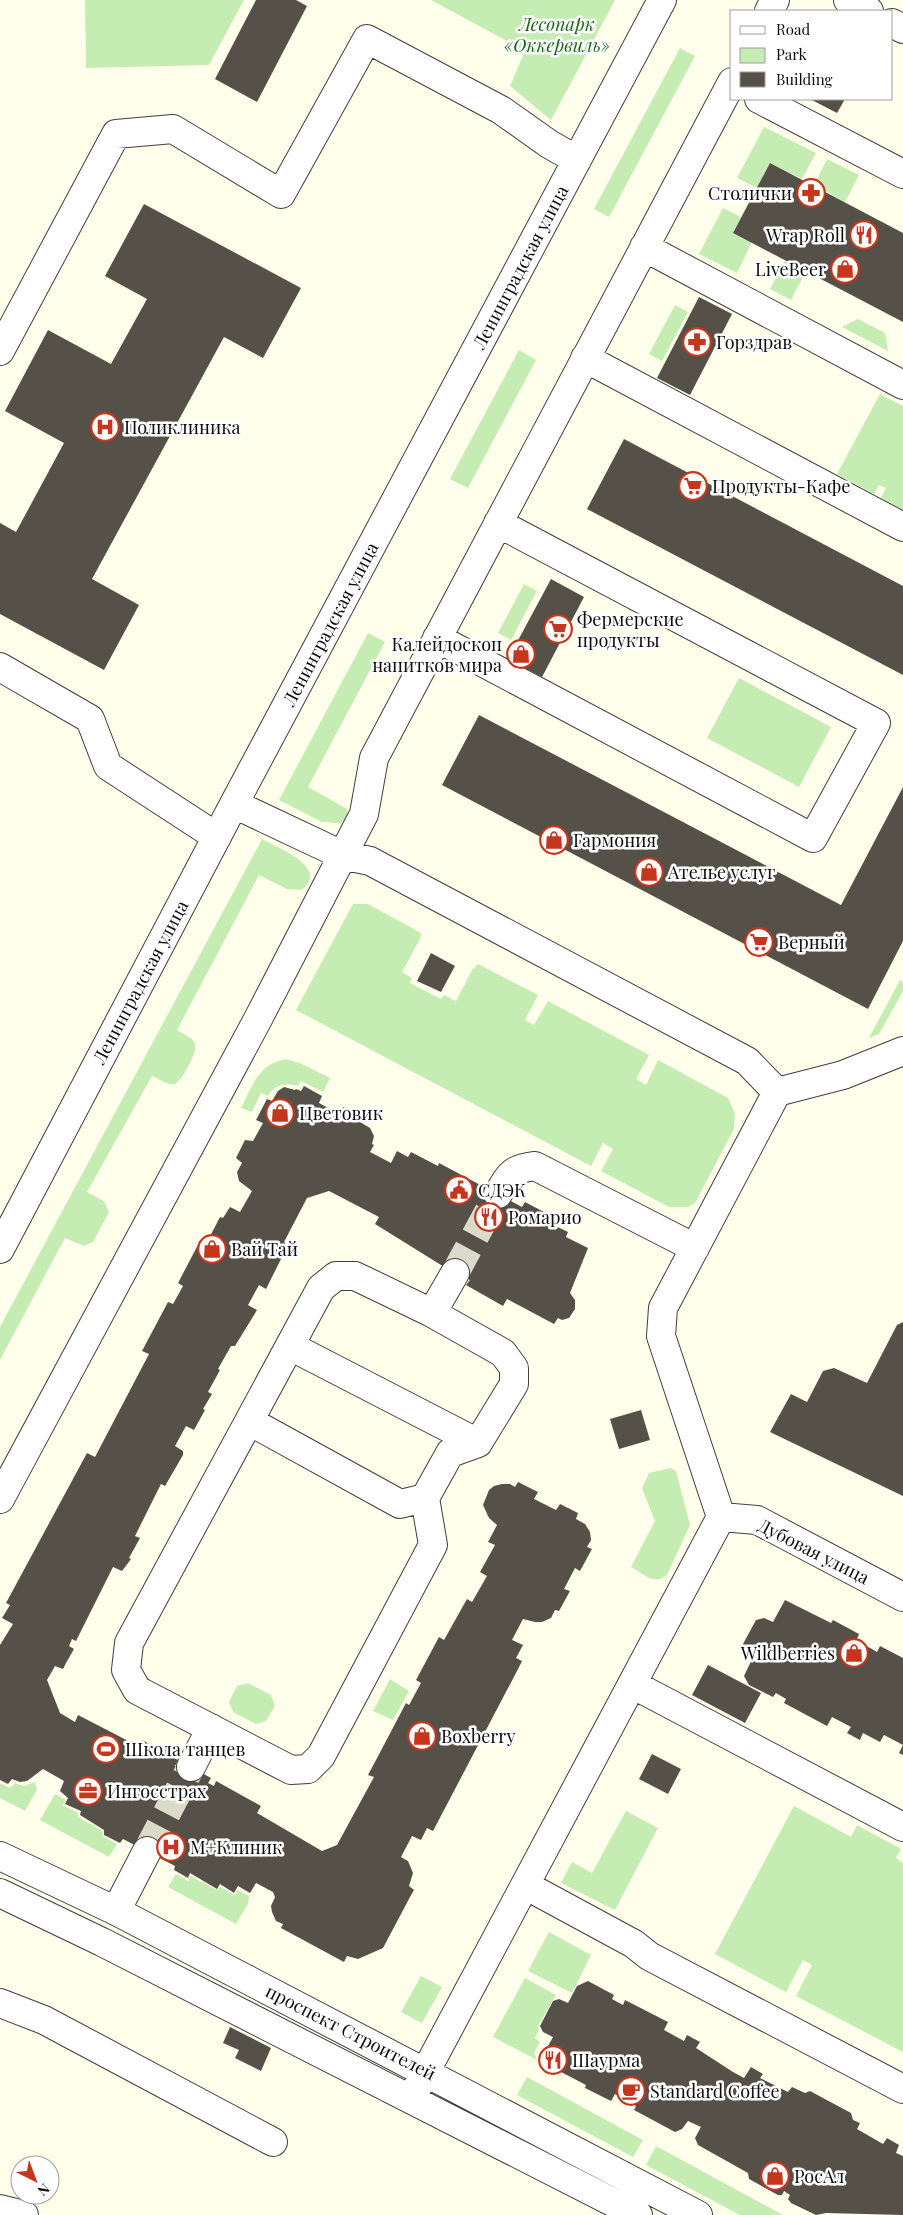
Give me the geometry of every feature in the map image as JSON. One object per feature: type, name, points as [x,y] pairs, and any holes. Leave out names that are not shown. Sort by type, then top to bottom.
[{"type":"street","name":"Ленинградская улица","points":[[0,1249],[234,804],[662,0]]},
{"type":"street","points":[[848,0],[868,10]]},
{"type":"street","points":[[0,351],[116,134],[173,129],[281,194],[367,39],[501,110],[549,144],[577,160]]},
{"type":"street","points":[[0,1499],[258,1019],[364,814],[374,758],[730,85]]},
{"type":"street","points":[[761,100],[903,174]]},
{"type":"street","points":[[644,247],[903,385]]},
{"type":"street","points":[[585,358],[903,527]]},
{"type":"street","points":[[437,638],[813,838],[876,723],[498,522]]},
{"type":"street","points":[[0,667],[90,719],[108,766],[217,837]]},
{"type":"street","points":[[234,804],[342,855],[370,861],[747,1061],[778,1092]]},
{"type":"street","points":[[411,2099],[721,1517],[661,1336],[663,1308],[778,1092],[843,1075],[903,1051]]},
{"type":"street","points":[[498,1194],[508,1177],[518,1168],[535,1166],[696,1248]]},
{"type":"street","points":[[432,1313],[455,1273]]},
{"type":"street","points":[[336,1276],[355,1276],[432,1313],[503,1353],[514,1368],[514,1384],[478,1443],[450,1453],[425,1498],[433,1544],[321,1756],[308,1769],[290,1770],[137,1690],[126,1670],[129,1643],[320,1288],[336,1276]]},
{"type":"street","points":[[290,1346],[478,1443]]},
{"type":"street","points":[[249,1421],[400,1504],[425,1498]]},
{"type":"street","name":"Дубовая улица","points":[[721,1517],[757,1520],[903,1598]]},
{"type":"street","points":[[632,1684],[903,1827]]},
{"type":"street","points":[[191,1767],[211,1728]]},
{"type":"street","points":[[116,1911],[147,1851]]},
{"type":"street","name":"проспект Строителей","points":[[0,1856],[116,1911],[426,2072],[668,2208],[698,2215]]},
{"type":"street","points":[[525,1885],[634,1944],[649,1956],[903,2089]]},
{"type":"street","name":"проспект Строителей","points":[[0,1893],[102,1942],[638,2215]]},
{"type":"street","points":[[0,2003],[44,2020],[273,2142]]},
{"type":"street","points":[[0,2209],[24,2215]]},
{"type":"green space","points":[[85,0],[244,0],[209,65],[86,68]]},
{"type":"green space","name":"Лесопарк «Оккервиль»","points":[[431,0],[615,0],[551,120],[510,86],[525,51]]},
{"type":"green space","points":[[680,48],[695,56],[609,217],[594,209]]},
{"type":"green space","points":[[764,127],[816,153],[802,179],[770,163],[757,188],[737,178]]},
{"type":"green space","points":[[827,159],[859,175],[845,202],[814,185]]},
{"type":"green space","points":[[723,208],[741,217],[733,233],[752,242],[737,273],[699,254]]},
{"type":"green space","points":[[785,260],[806,271],[791,300],[770,289]]},
{"type":"green space","points":[[675,305],[688,312],[662,361],[649,354]]},
{"type":"green space","points":[[858,319],[885,333],[888,351],[842,327]]},
{"type":"green space","points":[[519,350],[536,360],[468,488],[450,479]]},
{"type":"green space","points":[[880,394],[903,406],[903,510],[881,498],[886,488],[879,485],[874,494],[837,474]]},
{"type":"green space","points":[[524,584],[537,591],[511,640],[498,633]]},
{"type":"green space","points":[[368,633],[385,642],[308,787],[347,809],[347,817],[341,823],[322,822],[279,800]]},
{"type":"green space","points":[[739,678],[831,727],[799,787],[707,738]]},
{"type":"green space","points":[[262,839],[289,853],[306,866],[310,874],[309,882],[302,890],[287,889],[259,875],[177,1030],[190,1038],[195,1044],[189,1066],[181,1078],[174,1084],[166,1083],[152,1076],[87,1192],[104,1201],[109,1212],[93,1242],[84,1246],[65,1238],[0,1360],[0,1327]]},
{"type":"green space","points":[[353,904],[368,904],[421,933],[420,939],[402,972],[412,978],[410,983],[441,999],[444,995],[456,1001],[472,970],[478,964],[538,995],[525,1020],[534,1025],[548,1001],[649,1055],[636,1079],[646,1085],[658,1060],[728,1098],[735,1113],[734,1129],[695,1203],[688,1207],[669,1207],[601,1171],[613,1149],[603,1143],[591,1166],[296,1010]]},
{"type":"green space","points":[[900,980],[903,982],[903,991],[879,1034],[869,1038]]},
{"type":"green space","points":[[286,1059],[302,1064],[330,1078],[323,1092],[301,1081],[298,1086],[285,1085],[277,1087],[268,1096],[261,1093],[252,1112],[241,1108],[253,1084],[263,1071],[269,1066]]},
{"type":"green space","points":[[670,1468],[676,1471],[690,1525],[667,1575],[662,1578],[653,1579],[631,1567],[655,1521],[642,1488],[649,1473]]},
{"type":"green space","points":[[390,1679],[409,1691],[393,1720],[373,1711]]},
{"type":"green space","points":[[248,1683],[271,1695],[275,1706],[266,1721],[256,1724],[233,1712],[229,1702],[237,1686]]},
{"type":"green space","points":[[35,1782],[37,1790],[25,1811],[0,1798],[0,1783],[10,1788],[15,1783],[24,1786]]},
{"type":"green space","points":[[55,1794],[66,1800],[63,1805],[78,1813],[78,1817],[103,1831],[103,1836],[117,1844],[109,1857],[40,1820]]},
{"type":"green space","points":[[794,1806],[851,1837],[857,1825],[901,1849],[896,1858],[903,1863],[903,2052],[796,1996],[812,1965],[803,1960],[786,1992],[715,1954]]},
{"type":"green space","points":[[626,1811],[658,1828],[615,1910],[561,1883],[572,1862],[592,1873]]},
{"type":"green space","points":[[176,1874],[188,1881],[191,1876],[217,1890],[220,1887],[235,1895],[238,1890],[249,1896],[248,1904],[236,1924],[168,1887]]},
{"type":"green space","points":[[549,1932],[591,1955],[572,1993],[528,1971]]},
{"type":"green space","points":[[421,1976],[442,1987],[422,2023],[401,2012]]},
{"type":"green space","points":[[525,1978],[556,1995],[538,2026],[539,2030],[535,2038],[540,2042],[534,2053],[537,2060],[493,2037]]},
{"type":"green space","points":[[527,2077],[643,2140],[633,2157],[517,2095]]},
{"type":"green space","points":[[656,2146],[783,2215],[740,2215],[646,2165]]},
{"type":"building","points":[[256,0],[296,0],[307,6],[257,102],[215,79]]},
{"type":"building","points":[[812,100],[844,100],[837,113]]},
{"type":"building","points":[[770,163],[903,233],[903,322],[733,233]]},
{"type":"building","name":"Поликлиника","points":[[144,204],[301,288],[263,358],[224,337],[92,579],[139,605],[104,670],[0,614],[0,523],[16,532],[64,443],[5,411],[48,330],[111,364],[147,299],[105,276]]},
{"type":"building","name":"Горздрав","points":[[699,297],[732,314],[690,395],[657,378]]},
{"type":"building","points":[[624,439],[903,586],[903,675],[587,509]]},
{"type":"building","points":[[551,579],[584,597],[542,677],[508,659]]},
{"type":"building","points":[[479,715],[841,905],[903,787],[903,941],[868,1009],[442,785]]},
{"type":"building","points":[[431,953],[455,966],[441,992],[417,981]]},
{"type":"building","points":[[304,1086],[322,1096],[319,1103],[339,1114],[343,1107],[363,1117],[360,1122],[370,1128],[374,1136],[372,1144],[374,1145],[370,1152],[391,1163],[397,1151],[408,1157],[411,1152],[438,1166],[439,1163],[522,1207],[525,1202],[544,1212],[541,1219],[568,1232],[566,1237],[588,1248],[570,1293],[575,1300],[575,1309],[569,1318],[562,1320],[558,1318],[554,1324],[507,1299],[503,1306],[466,1285],[470,1280],[441,1265],[375,1224],[379,1217],[329,1191],[307,1198],[284,1242],[282,1250],[285,1251],[266,1289],[259,1285],[248,1305],[257,1310],[235,1346],[231,1346],[218,1369],[220,1370],[208,1392],[212,1394],[203,1409],[205,1410],[194,1430],[186,1426],[175,1446],[183,1451],[183,1455],[165,1486],[161,1484],[135,1536],[140,1538],[129,1558],[131,1559],[122,1571],[113,1567],[76,1641],[72,1639],[69,1646],[74,1649],[63,1669],[55,1666],[47,1680],[60,1713],[75,1722],[78,1715],[138,1746],[142,1740],[178,1760],[175,1766],[186,1771],[189,1766],[211,1778],[208,1783],[214,1786],[216,1781],[261,1806],[257,1813],[322,1851],[337,1845],[374,1777],[368,1775],[406,1703],[409,1705],[421,1683],[416,1680],[439,1637],[444,1640],[467,1599],[472,1602],[487,1576],[480,1572],[495,1545],[488,1542],[497,1525],[489,1518],[483,1505],[489,1490],[494,1486],[502,1484],[510,1484],[515,1487],[518,1482],[538,1492],[534,1499],[556,1510],[560,1504],[578,1513],[576,1519],[585,1524],[590,1532],[591,1540],[587,1547],[592,1549],[580,1571],[575,1568],[564,1589],[570,1591],[559,1611],[555,1610],[551,1618],[542,1622],[523,1619],[512,1640],[523,1645],[516,1658],[522,1661],[517,1671],[433,1831],[427,1828],[421,1840],[412,1836],[401,1857],[408,1861],[413,1873],[409,1886],[414,1890],[383,1948],[358,1959],[347,1956],[344,1962],[281,1928],[283,1924],[276,1921],[272,1912],[271,1906],[275,1897],[273,1892],[256,1883],[250,1893],[238,1886],[234,1893],[220,1884],[217,1889],[190,1873],[188,1878],[174,1870],[175,1866],[123,1839],[120,1843],[104,1835],[104,1830],[80,1815],[81,1811],[65,1804],[68,1798],[60,1791],[64,1781],[43,1769],[27,1781],[20,1782],[12,1779],[8,1784],[0,1780],[0,1645],[13,1624],[2,1618],[10,1605],[6,1603],[87,1453],[95,1457],[149,1354],[142,1351],[168,1302],[173,1304],[183,1286],[178,1283],[200,1241],[206,1244],[220,1217],[223,1218],[230,1207],[240,1212],[252,1191],[239,1181],[237,1172],[242,1163],[236,1158],[245,1140],[253,1141],[263,1123],[256,1120],[267,1099],[272,1101],[278,1091],[284,1087],[301,1091]]},
{"type":"building","points":[[903,1322],[903,1496],[770,1432],[791,1394],[807,1402],[823,1371],[834,1368],[867,1383],[897,1325]]},
{"type":"building","points":[[641,1410],[650,1440],[619,1449],[610,1419]]},
{"type":"building","points":[[785,1600],[831,1623],[833,1620],[859,1634],[856,1641],[877,1652],[880,1646],[903,1658],[903,1745],[884,1735],[880,1742],[863,1733],[860,1740],[847,1733],[851,1727],[832,1717],[827,1726],[784,1703],[786,1699],[776,1693],[773,1697],[749,1685],[744,1676],[754,1655],[745,1650],[743,1644],[756,1620],[764,1618],[773,1622]]},
{"type":"building","points":[[708,1665],[761,1693],[745,1723],[692,1695]]},
{"type":"building","points":[[903,1745],[903,1755],[899,1753]]},
{"type":"building","points":[[652,1754],[681,1769],[668,1794],[639,1779]]},
{"type":"building","points":[[588,1981],[614,1995],[612,1999],[623,2005],[625,2000],[668,2022],[664,2030],[684,2041],[687,2035],[700,2042],[696,2048],[744,2078],[751,2067],[763,2074],[760,2078],[788,2092],[792,2087],[805,2093],[810,2091],[851,2113],[853,2120],[860,2123],[857,2129],[883,2144],[887,2138],[899,2145],[896,2153],[903,2156],[903,2215],[826,2213],[816,2215],[791,2203],[788,2199],[790,2195],[784,2191],[782,2195],[778,2195],[749,2179],[748,2173],[698,2145],[695,2138],[701,2127],[688,2121],[682,2129],[675,2132],[634,2110],[636,2106],[615,2094],[611,2101],[585,2088],[586,2085],[540,2061],[553,2037],[543,2032],[540,2026],[553,2001],[559,1999],[568,2003],[577,1986]]},
{"type":"building","points":[[230,2027],[271,2048],[261,2071],[235,2058],[239,2050],[223,2043]]},
{"type":"tunnel","points":[[455,1273],[498,1194]]},
{"type":"tunnel","points":[[147,1851],[191,1767]]},
{"type":"place","name":"Столички","points":[[811,193]]},
{"type":"place","name":"Wrap Roll","points":[[864,235]]},
{"type":"place","name":"LiveBeer","points":[[845,269]]},
{"type":"place","name":"Горздрав","points":[[697,342]]},
{"type":"place","name":"Поликлиника","points":[[105,427]]},
{"type":"place","name":"Продукты-Кафе","points":[[693,486]]},
{"type":"place","name":"Фермерские продукты","points":[[558,629]]},
{"type":"place","name":"Калейдоскоп напитков мира","points":[[521,654]]},
{"type":"place","name":"Гармония","points":[[554,840]]},
{"type":"place","name":"Ателье услуг","points":[[649,872]]},
{"type":"place","name":"Верный","points":[[759,942]]},
{"type":"place","name":"Цветовик","points":[[280,1113]]},
{"type":"place","name":"СДЭК","points":[[459,1190]]},
{"type":"place","name":"Ромарио","points":[[489,1217]]},
{"type":"place","name":"Вай Тай","points":[[212,1249]]},
{"type":"place","name":"Wildberries","points":[[854,1653]]},
{"type":"place","name":"Boxberry","points":[[422,1736]]},
{"type":"place","name":"Школа танцев","points":[[106,1749]]},
{"type":"place","name":"Ингосстрах","points":[[88,1791]]},
{"type":"place","name":"М+Клиник","points":[[171,1847]]},
{"type":"place","name":"Шаурма","points":[[553,2060]]},
{"type":"place","name":"Standard Coffee","points":[[631,2091]]},
{"type":"place","name":"РосАл","points":[[775,2176]]}]
